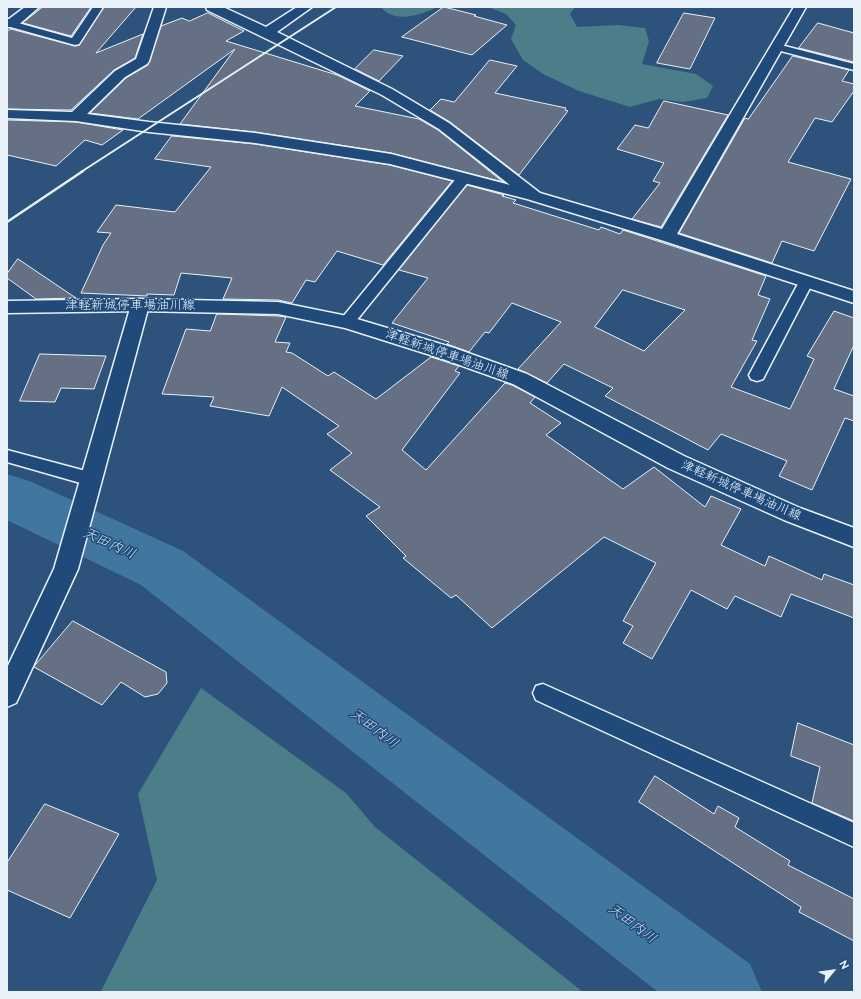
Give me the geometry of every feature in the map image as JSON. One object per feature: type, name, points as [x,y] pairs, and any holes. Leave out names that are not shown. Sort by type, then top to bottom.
[{"type":"street","points":[[9,24],[33,7]]},
{"type":"street","points":[[76,117],[120,74],[142,61],[160,7]]},
{"type":"street","points":[[212,7],[387,92],[444,126],[534,196]]},
{"type":"street","points":[[267,33],[306,7]]},
{"type":"street","points":[[667,236],[800,7]]},
{"type":"street","points":[[7,114],[76,117],[149,127],[255,138],[383,158],[534,196],[667,236],[854,297]]},
{"type":"street","points":[[7,695],[66,569],[140,305]]},
{"type":"street","name":"津軽新城停車場油川線","points":[[7,307],[140,305],[278,308],[347,322],[448,353],[520,379],[676,462],[792,514],[854,538]]},
{"type":"lane","points":[[9,24],[75,42],[98,7]]},
{"type":"lane","points":[[777,47],[854,67]]},
{"type":"lane","points":[[347,322],[464,178]]},
{"type":"lane","points":[[757,375],[806,282]]},
{"type":"lane","points":[[7,456],[90,484]]},
{"type":"lane","points":[[544,693],[854,835]]},
{"type":"green space","points":[[381,7],[437,7],[424,13],[400,17],[387,12]]},
{"type":"green space","points":[[488,7],[575,7],[570,14],[577,27],[619,25],[645,28],[649,41],[642,64],[696,74],[713,86],[707,98],[683,102],[659,99],[630,107],[579,91],[543,74],[523,60],[511,39],[516,25],[506,14]]},
{"type":"green space","points":[[201,688],[346,793],[375,827],[583,992],[102,992],[101,991],[157,880],[138,794]]},
{"type":"building","points":[[43,7],[91,7],[71,36],[23,23]]},
{"type":"building","points":[[104,7],[136,7],[96,53],[143,34],[135,58],[114,70],[71,110],[7,109],[7,31],[11,29],[75,46],[79,45]]},
{"type":"building","points":[[444,7],[507,25],[472,55],[402,37]]},
{"type":"building","points":[[208,13],[244,31],[226,41],[337,75],[370,91],[355,106],[419,119],[438,130],[503,182],[391,153],[255,132],[180,124],[235,49],[138,119],[90,113],[126,78],[148,65],[161,26],[182,18],[189,21]]},
{"type":"building","points":[[684,13],[715,18],[690,69],[657,63]]},
{"type":"building","points":[[818,23],[854,33],[854,62],[799,48]]},
{"type":"building","points":[[374,50],[403,56],[379,81],[355,69]]},
{"type":"building","points":[[793,56],[849,70],[842,81],[854,84],[854,91],[832,122],[815,118],[788,162],[851,179],[814,251],[782,241],[772,263],[679,233],[745,118],[748,119]]},
{"type":"building","points":[[490,60],[517,66],[495,93],[566,108],[565,110],[568,111],[519,175],[450,122],[430,110],[441,99],[454,102]]},
{"type":"building","points":[[664,101],[728,115],[661,227],[632,219],[660,183],[653,181],[664,163],[617,149],[635,125],[648,128]]},
{"type":"building","points":[[7,120],[76,122],[123,130],[102,145],[85,140],[56,166],[7,155]]},
{"type":"building","points":[[172,136],[255,144],[390,165],[452,181],[383,265],[337,251],[315,282],[306,280],[292,303],[278,300],[223,299],[232,278],[181,273],[174,295],[147,294],[147,296],[81,293],[103,245],[111,233],[97,232],[116,205],[175,212],[211,167],[155,159]]},
{"type":"building","points":[[467,185],[504,195],[502,196],[516,200],[513,203],[599,230],[601,227],[620,234],[623,230],[766,276],[758,295],[770,299],[752,340],[757,341],[731,387],[790,409],[814,359],[807,356],[834,311],[854,318],[854,345],[834,389],[854,396],[854,421],[845,418],[812,490],[779,476],[787,461],[721,434],[708,450],[605,396],[613,388],[564,364],[547,383],[518,369],[561,322],[512,303],[489,333],[485,332],[469,352],[447,344],[449,342],[392,323],[428,278],[399,270]],"holes":[[[623,290],[685,310],[644,351],[595,327]]]},
{"type":"building","points":[[18,259],[76,298],[36,299],[7,278],[7,274]]},
{"type":"building","points":[[217,314],[286,317],[275,342],[290,343],[286,352],[292,353],[328,376],[334,372],[376,399],[431,357],[459,366],[455,371],[460,373],[402,450],[426,470],[505,383],[512,385],[535,397],[530,403],[561,423],[546,435],[623,489],[654,467],[705,507],[711,496],[741,509],[721,545],[765,566],[769,556],[822,580],[824,574],[854,585],[854,618],[791,594],[781,617],[735,596],[727,609],[691,590],[652,659],[623,643],[633,626],[623,621],[656,563],[604,537],[492,628],[456,595],[451,598],[403,558],[406,556],[366,516],[380,507],[330,470],[352,453],[327,434],[339,426],[282,387],[269,416],[210,406],[214,397],[162,394],[186,329],[210,331]]},
{"type":"building","points":[[40,354],[106,356],[94,389],[61,388],[55,402],[20,401]]},
{"type":"building","points":[[73,621],[166,672],[167,683],[158,694],[145,697],[121,682],[102,705],[34,667]]},
{"type":"building","points":[[798,723],[854,745],[854,821],[812,803],[820,767],[791,756]]},
{"type":"building","points":[[655,776],[714,814],[718,806],[739,818],[735,827],[790,861],[788,865],[854,899],[854,941],[799,912],[801,907],[639,802]]},
{"type":"building","points":[[45,804],[119,834],[70,918],[7,890],[7,863]]},
{"type":"waterway","name":"天田内川","points":[[7,496],[162,568],[722,992]]},
{"type":"railway","points":[[81,172],[336,7]]},
{"type":"railway","points":[[7,222],[83,171]]}]
